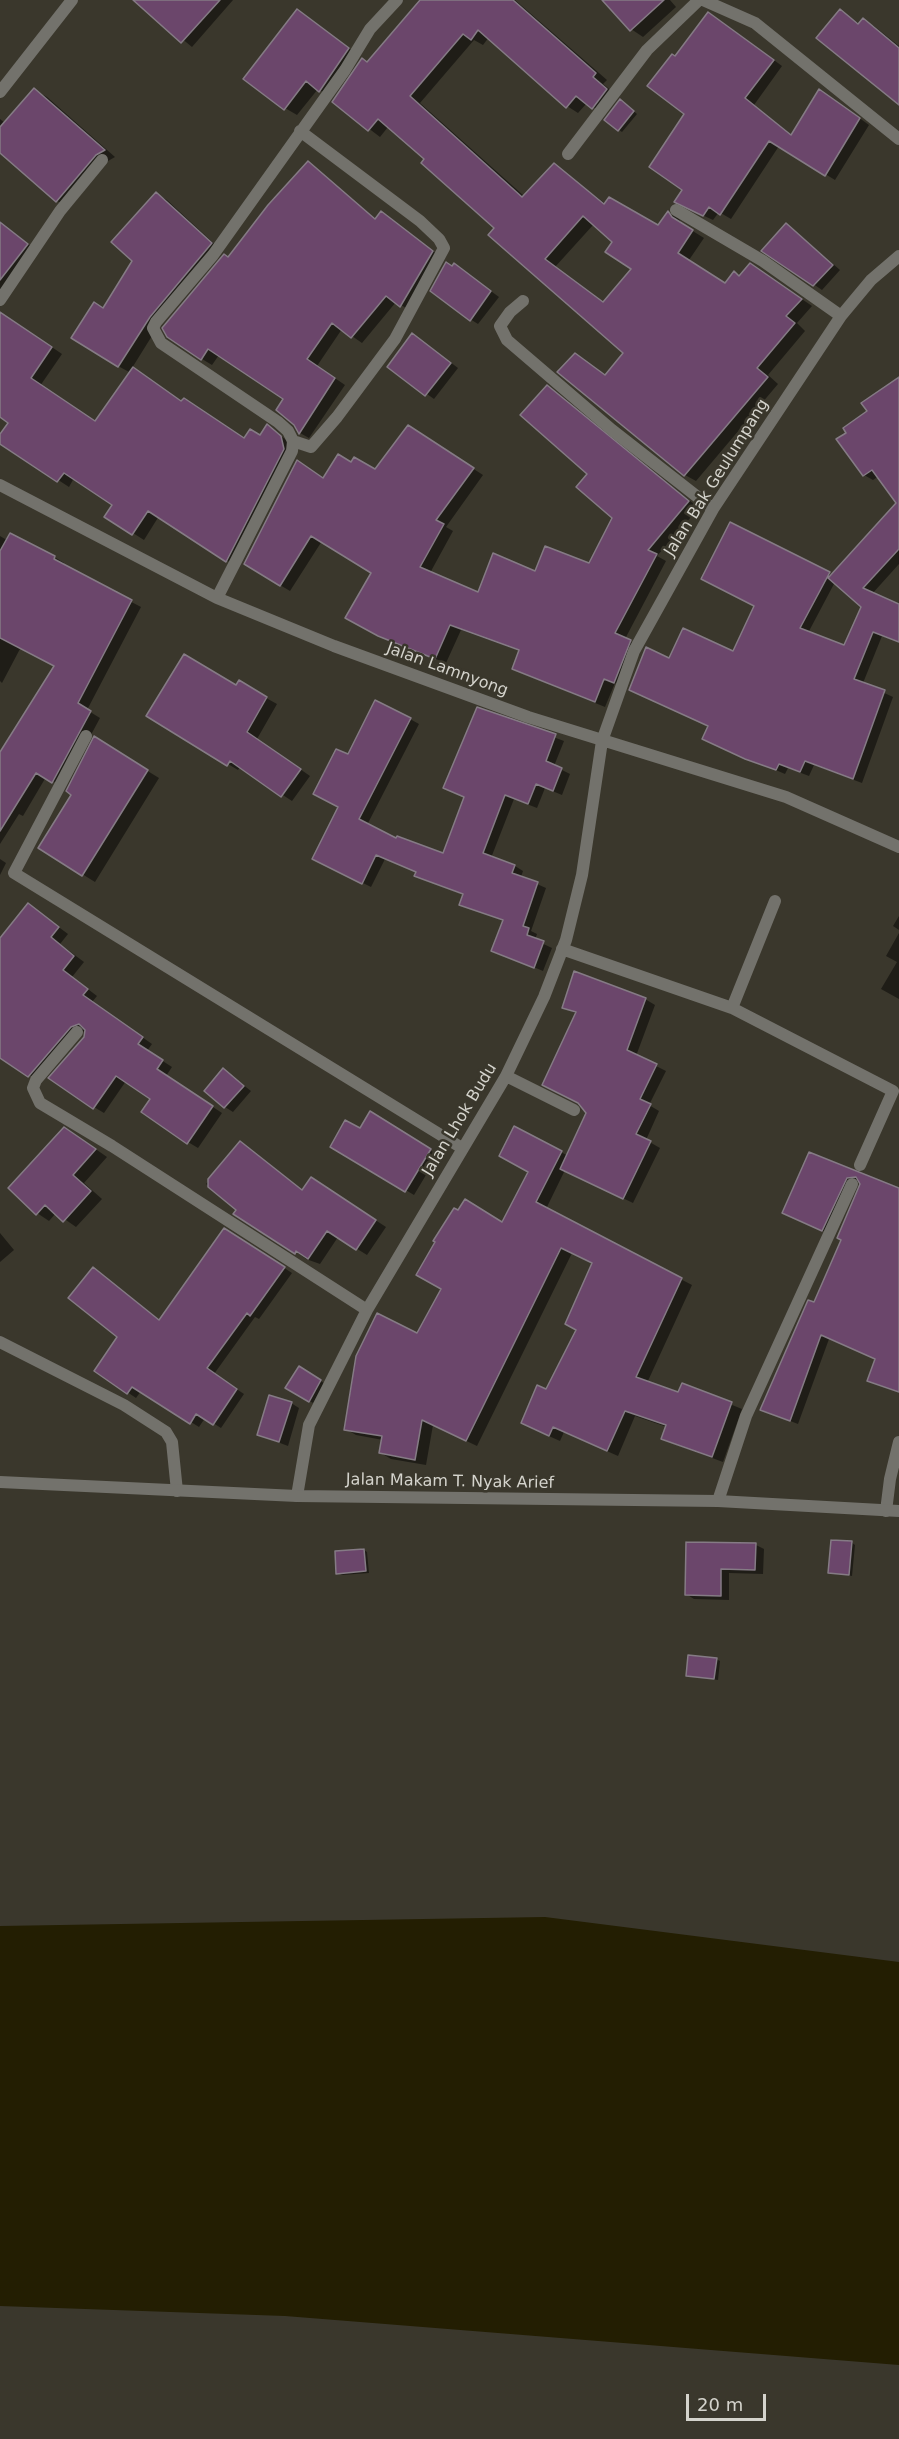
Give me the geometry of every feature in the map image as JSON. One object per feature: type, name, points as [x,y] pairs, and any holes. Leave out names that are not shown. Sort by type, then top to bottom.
[{"type":"street","points":[[0,92],[72,0]]},
{"type":"street","points":[[217,598],[292,451],[293,441],[288,431],[278,422],[160,343],[153,328],[213,255],[345,70],[369,29],[398,0]]},
{"type":"street","points":[[568,153],[647,50],[701,0],[755,23],[899,139]]},
{"type":"street","points":[[293,441],[311,447],[337,417],[395,339],[444,249],[438,239],[420,221],[300,131]]},
{"type":"street","points":[[0,300],[60,211],[102,160]]},
{"type":"street","points":[[675,210],[763,261],[841,316]]},
{"type":"street","name":"Jalan Bak Geulumpang","points":[[602,741],[634,651],[713,509],[841,316],[871,280],[899,256]]},
{"type":"street","points":[[523,301],[510,312],[500,326],[507,340],[612,430],[713,509]]},
{"type":"street","name":"Jalan Lamnyong","points":[[0,485],[217,598],[345,650],[528,717],[786,797],[899,847]]},
{"type":"street","points":[[86,736],[14,873],[462,1148]]},
{"type":"street","name":"Jalan Lhok Budu","points":[[297,1496],[309,1425],[367,1310],[506,1076],[544,997],[562,948],[582,875],[602,741]]},
{"type":"street","points":[[732,1008],[775,901]]},
{"type":"street","points":[[562,948],[732,1008],[893,1091],[860,1165]]},
{"type":"street","points":[[77,1032],[36,1080],[33,1088],[40,1103],[112,1146],[367,1310]]},
{"type":"street","points":[[506,1076],[574,1110]]},
{"type":"street","points":[[718,1501],[746,1416],[852,1184]]},
{"type":"street","points":[[0,1342],[124,1405],[166,1431],[172,1442],[177,1491]]},
{"type":"street","points":[[892,1511],[890,1479],[899,1442]]},
{"type":"street","name":"Jalan Makam T. Nyak Arief","points":[[0,1482],[297,1496],[718,1501],[892,1511]]},
{"type":"shaded area","points":[[545,1917],[899,1962],[899,2365],[285,2316],[0,2306],[0,1926]]},
{"type":"building","points":[[133,0],[220,0],[181,43]]},
{"type":"building","points":[[420,0],[513,0],[596,73],[593,77],[607,89],[592,109],[576,96],[566,108],[478,30],[471,40],[463,34],[410,96],[522,197],[554,163],[604,204],[609,197],[658,225],[668,211],[672,217],[693,230],[678,253],[725,283],[734,271],[739,276],[750,263],[802,299],[786,316],[795,323],[757,368],[768,377],[684,476],[557,372],[575,353],[605,375],[623,353],[488,235],[494,228],[421,163],[424,159],[378,119],[368,131],[332,102],[362,58],[367,62]],"holes":[[[583,216],[612,242],[605,252],[631,269],[603,302],[545,259]]]},
{"type":"building","points":[[602,0],[664,0],[630,31]]},
{"type":"building","points":[[297,9],[349,48],[319,92],[306,81],[284,110],[243,79]]},
{"type":"building","points":[[840,9],[858,24],[863,18],[899,48],[899,105],[816,38]]},
{"type":"building","points":[[708,12],[774,60],[745,98],[791,135],[819,89],[860,118],[825,176],[769,141],[720,215],[709,207],[703,216],[674,202],[682,190],[649,167],[684,114],[647,86],[672,54],[675,56]]},
{"type":"building","points":[[34,88],[105,150],[96,155],[56,202],[0,153],[0,127]]},
{"type":"building","points":[[620,99],[634,111],[618,131],[604,120]]},
{"type":"building","points":[[308,161],[375,219],[381,211],[433,251],[400,307],[386,296],[351,338],[332,323],[307,359],[335,378],[299,434],[294,425],[276,410],[283,399],[208,349],[201,360],[167,337],[162,328],[224,254],[228,257],[268,205]]},
{"type":"building","points":[[156,192],[212,243],[150,317],[118,367],[71,338],[94,302],[103,308],[132,261],[111,242]]},
{"type":"building","points":[[0,222],[28,244],[0,280]]},
{"type":"building","points":[[786,223],[833,265],[813,286],[761,251]]},
{"type":"building","points":[[446,262],[452,266],[454,263],[491,291],[470,321],[430,291]]},
{"type":"building","points":[[0,312],[52,347],[31,378],[95,421],[133,367],[181,401],[184,398],[244,438],[250,429],[260,435],[267,424],[281,436],[284,449],[226,562],[148,511],[132,535],[104,517],[112,505],[64,473],[57,482],[0,444],[0,434],[8,423],[0,417]]},
{"type":"building","points":[[412,333],[451,363],[425,396],[387,367]]},
{"type":"building","points":[[899,377],[899,549],[863,588],[899,604],[899,642],[873,632],[854,679],[885,690],[853,779],[805,761],[800,772],[779,764],[776,770],[745,759],[702,739],[708,726],[629,690],[646,647],[669,658],[683,628],[733,651],[754,606],[701,579],[730,522],[830,572],[800,628],[844,645],[861,607],[828,578],[896,503],[872,470],[863,476],[836,439],[846,433],[843,428],[867,411],[861,403]]},
{"type":"building","points":[[547,385],[689,501],[648,550],[657,554],[615,633],[631,640],[614,683],[604,679],[595,702],[512,669],[519,650],[450,625],[435,659],[378,636],[345,618],[371,573],[311,536],[280,586],[244,564],[297,460],[323,478],[338,454],[351,462],[354,457],[375,469],[408,425],[474,468],[436,520],[444,524],[420,567],[478,592],[493,553],[535,571],[545,546],[589,563],[612,518],[576,487],[587,474],[520,415]]},
{"type":"building","points":[[10,533],[132,600],[78,703],[91,711],[52,783],[36,773],[0,831],[0,752],[54,666],[0,638],[0,551]]},
{"type":"building","points":[[184,654],[236,685],[239,680],[267,697],[247,732],[301,769],[281,797],[230,761],[227,766],[146,716]]},
{"type":"building","points":[[375,700],[411,718],[359,819],[396,838],[397,836],[443,853],[464,797],[443,788],[477,707],[556,734],[546,761],[562,768],[553,791],[536,784],[528,804],[505,795],[483,853],[515,865],[512,873],[538,882],[523,926],[529,928],[527,935],[544,941],[534,968],[491,951],[503,920],[459,905],[463,894],[414,876],[416,872],[376,855],[362,884],[312,859],[338,807],[313,794],[336,749],[348,754]]},
{"type":"building","points":[[94,736],[148,770],[82,876],[38,848],[71,795],[66,791]]},
{"type":"building","points":[[28,903],[59,927],[51,937],[74,956],[63,970],[88,989],[83,995],[143,1037],[138,1044],[163,1060],[157,1069],[213,1106],[187,1144],[141,1112],[150,1099],[116,1076],[93,1109],[48,1078],[84,1037],[85,1030],[79,1024],[71,1027],[28,1077],[0,1058],[0,938]]},
{"type":"building","points":[[574,971],[646,998],[627,1050],[657,1064],[640,1099],[651,1104],[636,1134],[651,1141],[623,1199],[560,1169],[586,1113],[578,1103],[542,1085],[576,1012],[562,1008]]},
{"type":"building","points":[[223,1068],[244,1086],[224,1108],[204,1091]]},
{"type":"building","points":[[370,1111],[431,1149],[405,1192],[330,1147],[345,1120],[360,1128]]},
{"type":"building","points":[[514,1126],[562,1151],[536,1202],[682,1278],[636,1377],[678,1392],[682,1383],[732,1402],[712,1457],[661,1439],[666,1425],[625,1411],[607,1451],[553,1427],[549,1436],[521,1423],[537,1385],[546,1389],[576,1330],[565,1324],[592,1263],[561,1248],[466,1441],[422,1420],[415,1460],[379,1453],[382,1436],[344,1430],[356,1356],[377,1313],[417,1333],[441,1289],[416,1275],[435,1242],[433,1241],[454,1208],[458,1210],[465,1199],[502,1222],[528,1172],[499,1156]]},
{"type":"building","points":[[64,1127],[96,1149],[73,1175],[91,1191],[63,1222],[45,1205],[36,1215],[8,1188]]},
{"type":"building","points":[[240,1141],[302,1190],[311,1177],[376,1220],[356,1250],[327,1231],[308,1259],[296,1251],[295,1254],[233,1214],[236,1210],[208,1187],[208,1179]]},
{"type":"building","points":[[809,1152],[899,1188],[899,1392],[867,1381],[875,1359],[821,1335],[790,1421],[760,1410],[808,1300],[814,1302],[841,1240],[837,1238],[860,1184],[856,1177],[847,1178],[822,1231],[782,1213]]},
{"type":"building","points":[[224,1228],[285,1267],[250,1316],[247,1313],[207,1368],[237,1389],[213,1425],[196,1414],[190,1424],[132,1387],[127,1394],[94,1371],[117,1337],[68,1298],[93,1267],[159,1320]]},
{"type":"building","points":[[299,1366],[321,1380],[309,1402],[285,1388]]},
{"type":"building","points":[[269,1395],[292,1402],[279,1442],[257,1435]]},
{"type":"building","points":[[831,1540],[852,1541],[849,1575],[828,1573]]},
{"type":"building","points":[[686,1542],[756,1543],[755,1570],[721,1569],[721,1596],[685,1595]]},
{"type":"building","points":[[364,1549],[366,1571],[336,1574],[335,1551]]},
{"type":"building","points":[[688,1655],[717,1658],[714,1679],[686,1676]]}]
